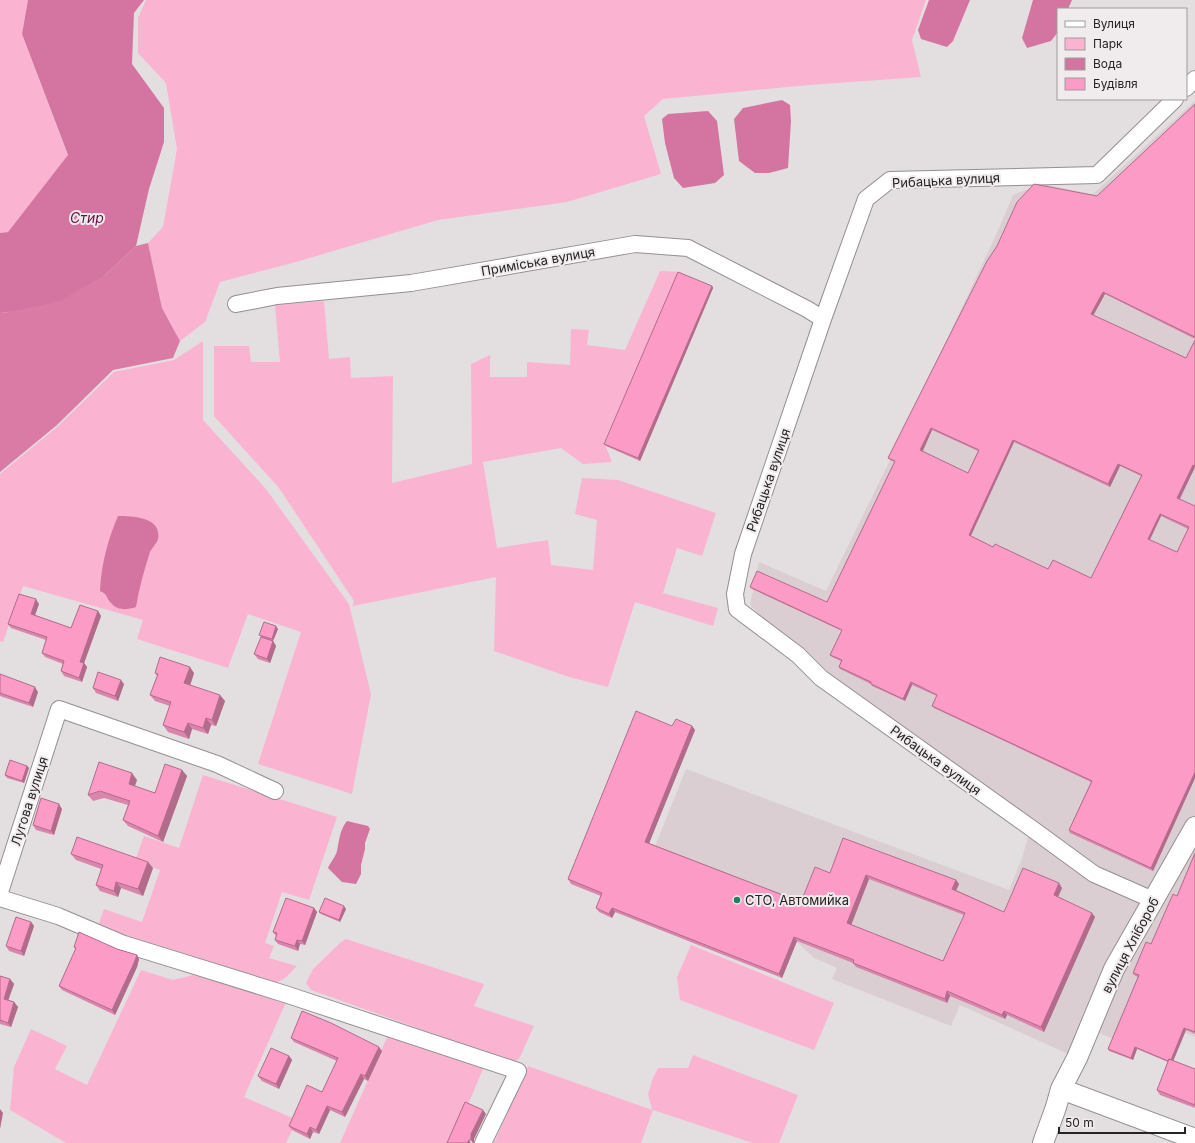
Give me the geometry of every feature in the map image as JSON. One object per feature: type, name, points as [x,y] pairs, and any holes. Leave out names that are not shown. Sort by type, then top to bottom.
[{"type":"street","points":[[1187,87],[1195,79]]},
{"type":"street","name":"Рибацька вулиця","points":[[1153,900],[1094,874],[821,678],[798,655],[737,609],[735,594],[743,554],[823,319],[866,199],[890,180],[1097,174],[1174,100]]},
{"type":"street","name":"Приміська вулиця","points":[[236,304],[277,296],[411,283],[635,244],[688,248],[823,319]]},
{"type":"street","name":"Лугова вулиця","points":[[0,892],[59,709],[217,764],[275,791]]},
{"type":"street","name":"вулиця Хлібороб","points":[[1043,1143],[1061,1089],[1077,1058],[1114,969],[1195,827]]},
{"type":"street","points":[[0,898],[58,916],[124,944],[293,997],[518,1071],[483,1143]]},
{"type":"street","points":[[1061,1089],[1195,1139]]},
{"type":"shaded area","points":[[1195,101],[1195,1037],[1164,1024],[1153,1055],[1089,1029],[1077,1058],[960,1005],[951,1026],[832,979],[837,968],[814,958],[798,943],[642,879],[686,769],[1009,890],[1021,861],[1031,828],[798,655],[750,605],[759,562],[826,591],[890,460],[996,235],[1013,195],[1041,184],[1093,194]]},
{"type":"shaded area","points":[[148,243],[162,308],[180,341],[173,358],[113,370],[57,425],[0,472],[0,313],[10,312],[105,275],[136,246]]},
{"type":"green space","points":[[0,0],[28,0],[22,34],[68,156],[8,232],[0,233]]},
{"type":"green space","points":[[146,0],[926,0],[912,40],[921,77],[809,85],[663,99],[644,116],[661,174],[567,202],[438,220],[296,262],[220,282],[205,322],[180,341],[162,308],[148,243],[163,227],[177,149],[166,83],[138,53],[138,18]]},
{"type":"green space","points":[[660,271],[681,272],[604,442],[612,462],[583,464],[561,448],[483,462],[497,548],[548,540],[551,565],[593,570],[597,520],[575,514],[582,478],[618,480],[716,513],[702,556],[677,548],[663,593],[718,608],[713,626],[635,602],[608,687],[569,677],[494,651],[496,577],[353,606],[352,608],[354,601],[279,488],[214,416],[214,346],[249,346],[251,362],[280,362],[275,305],[324,301],[329,359],[350,357],[351,378],[393,376],[392,483],[472,464],[471,364],[490,355],[490,377],[527,377],[527,362],[570,365],[571,329],[589,330],[587,345],[625,350]]},
{"type":"green space","points":[[203,341],[203,420],[266,489],[349,604],[371,694],[352,794],[258,764],[301,632],[248,614],[228,668],[137,639],[143,620],[23,586],[3,642],[0,641],[0,474],[57,427],[114,372],[174,360]]},
{"type":"green space","points":[[203,775],[337,817],[309,900],[282,892],[265,943],[274,946],[269,958],[297,966],[284,979],[271,985],[97,929],[104,909],[142,922],[160,870],[135,861],[144,836],[179,848]]},
{"type":"green space","points":[[346,939],[484,984],[474,1006],[534,1026],[519,1059],[513,1062],[311,990],[306,983],[313,969]]},
{"type":"green space","points":[[691,945],[834,1003],[814,1050],[680,1000],[677,977]]},
{"type":"green space","points":[[141,970],[173,980],[193,975],[260,995],[287,1000],[244,1097],[297,1120],[286,1143],[66,1143],[10,1110],[14,1067],[31,1029],[67,1046],[55,1069],[87,1085]]},
{"type":"green space","points":[[390,1031],[485,1064],[452,1143],[340,1143]]},
{"type":"green space","points":[[693,1055],[798,1095],[779,1143],[753,1143],[653,1110],[641,1143],[494,1143],[528,1066],[652,1110],[648,1094],[658,1068],[688,1068]]},
{"type":"water","name":"Стир","points":[[28,0],[144,0],[134,13],[132,64],[164,108],[164,142],[149,189],[136,246],[105,275],[60,301],[0,313],[0,233],[8,232],[68,155],[22,34]]},
{"type":"water","points":[[929,0],[970,0],[953,41],[947,47],[921,39],[918,30]]},
{"type":"water","points":[[1033,0],[1072,0],[1068,8],[1057,8],[1057,33],[1051,41],[1027,48],[1022,38]]},
{"type":"water","points":[[782,100],[790,105],[791,121],[788,168],[769,173],[755,173],[739,161],[734,119],[743,108]]},
{"type":"water","points":[[708,111],[717,121],[724,175],[715,183],[683,188],[674,178],[665,143],[662,119],[668,114]]},
{"type":"water","points":[[118,516],[131,516],[145,519],[156,526],[158,532],[158,539],[150,552],[140,586],[136,607],[126,609],[119,609],[114,606],[106,595],[100,591],[106,552]]},
{"type":"water","points":[[347,821],[368,826],[370,829],[365,843],[361,874],[356,884],[342,882],[328,868],[336,853],[341,831]]},
{"type":"building","points":[[1195,104],[1195,337],[1103,292],[1091,314],[1186,358],[1195,340],[1195,466],[1193,465],[1177,498],[1195,506],[1195,772],[1151,868],[1069,830],[1092,781],[932,706],[937,695],[911,682],[903,699],[839,667],[842,660],[830,655],[842,630],[750,587],[757,571],[827,602],[895,461],[888,458],[987,261],[997,246],[1017,202],[1034,184],[1097,196]],"holes":[[[931,428],[979,450],[968,473],[920,450]],[[1013,440],[1108,484],[1118,464],[1142,475],[1091,578],[1053,560],[1048,569],[995,544],[993,547],[969,535]],[[1160,514],[1189,527],[1177,552],[1148,539]]]},
{"type":"building","points":[[678,272],[712,286],[638,458],[604,444]]},
{"type":"building","points":[[19,594],[36,599],[31,614],[71,628],[80,605],[98,611],[80,662],[84,663],[79,678],[61,671],[64,661],[42,653],[47,637],[8,624]]},
{"type":"building","points":[[264,622],[276,626],[272,639],[259,635]]},
{"type":"building","points":[[261,637],[273,641],[267,659],[254,654]]},
{"type":"building","points":[[160,657],[190,667],[184,683],[220,695],[212,720],[206,718],[203,728],[188,723],[184,732],[163,725],[171,702],[150,695],[158,674],[155,673]]},
{"type":"building","points":[[98,672],[121,680],[115,696],[93,688]]},
{"type":"building","points":[[0,674],[35,687],[29,703],[0,693]]},
{"type":"building","points":[[636,711],[672,726],[676,719],[692,726],[645,842],[801,902],[815,867],[830,873],[843,838],[956,880],[952,889],[1004,912],[1023,868],[1059,883],[1054,895],[1092,913],[1041,1027],[1004,1011],[1002,1015],[947,991],[945,999],[853,963],[854,960],[794,937],[779,974],[612,908],[609,914],[596,908],[602,893],[568,879]],"holes":[[[866,875],[965,913],[943,961],[847,923]]]},
{"type":"building","points":[[10,760],[27,766],[22,781],[5,775]]},
{"type":"building","points":[[99,762],[132,773],[129,784],[155,793],[165,764],[182,770],[158,836],[123,820],[130,801],[100,791],[88,795]]},
{"type":"building","points":[[41,798],[59,804],[51,831],[33,825]]},
{"type":"building","points":[[77,837],[148,862],[138,889],[116,882],[114,891],[96,885],[103,865],[71,854]]},
{"type":"building","points":[[1195,853],[1195,1032],[1184,1028],[1171,1060],[1169,1059],[1168,1061],[1135,1047],[1131,1058],[1108,1049],[1139,975],[1133,973],[1146,942],[1151,944],[1173,894],[1177,896]]},
{"type":"building","points":[[286,898],[314,908],[302,941],[297,940],[295,946],[275,940],[277,933],[273,932]]},
{"type":"building","points":[[325,898],[344,906],[339,920],[319,912]]},
{"type":"building","points":[[16,917],[31,922],[21,951],[6,946]]},
{"type":"building","points":[[79,932],[117,949],[137,955],[112,1010],[59,986],[76,948],[74,947]]},
{"type":"building","points":[[0,976],[10,979],[4,999],[14,1002],[8,1023],[0,1020]]},
{"type":"building","points":[[302,1011],[331,1023],[379,1047],[365,1076],[361,1074],[342,1112],[327,1106],[316,1130],[310,1127],[307,1134],[289,1126],[307,1085],[322,1092],[338,1058],[291,1038]]},
{"type":"building","points":[[271,1048],[289,1056],[276,1084],[258,1076]]},
{"type":"building","points":[[1169,1059],[1195,1069],[1195,1105],[1157,1090]]},
{"type":"building","points":[[465,1102],[483,1110],[471,1134],[471,1140],[467,1143],[447,1143]]},
{"type":"place","name":"СТО, Автомийка","points":[[737,900]]}]
